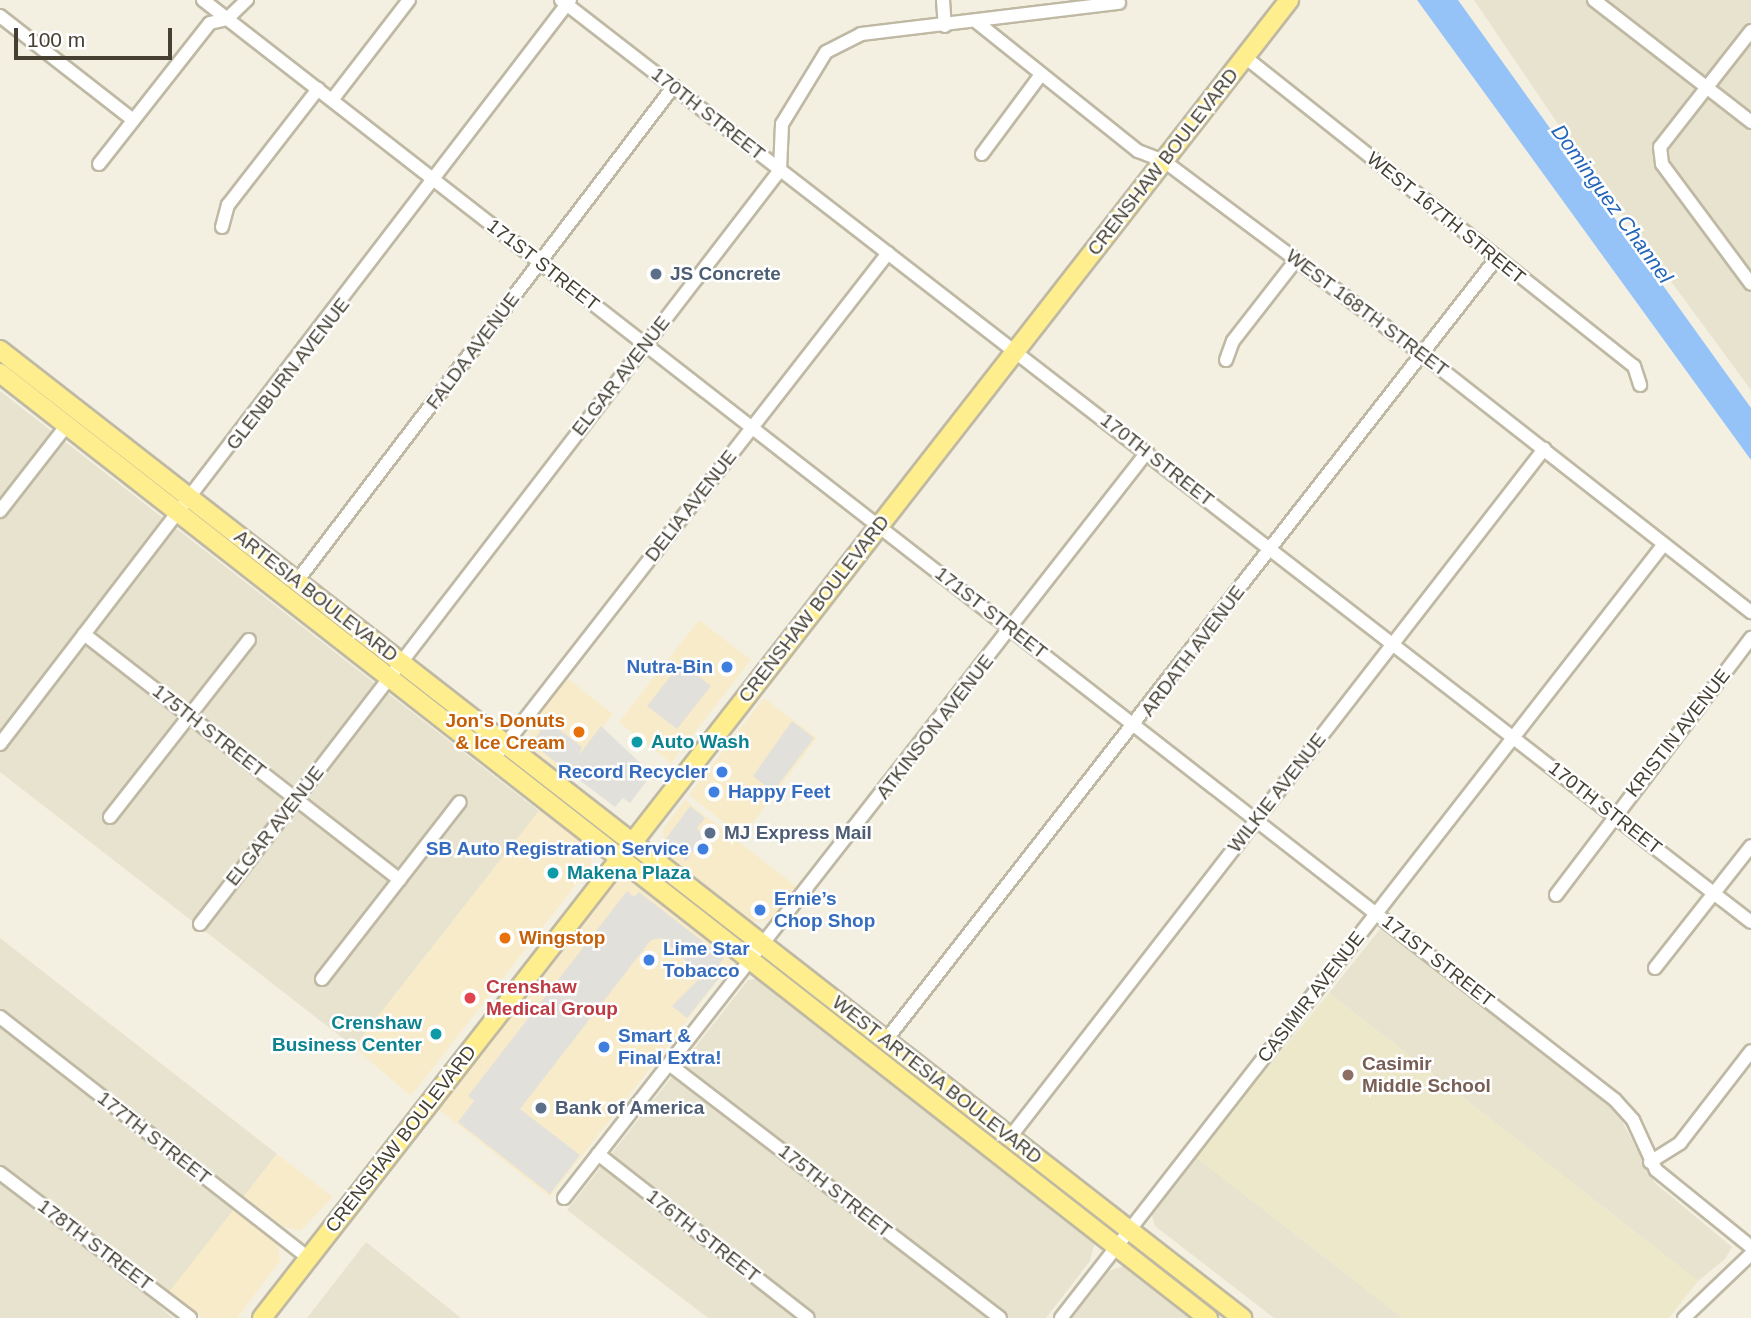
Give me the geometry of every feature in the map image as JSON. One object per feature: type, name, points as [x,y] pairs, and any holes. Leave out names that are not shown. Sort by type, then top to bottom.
[{"type":"main road","name":"CRENSHAW BOULEVARD","points":[[262,1318],[1289,0]]},
{"type":"main road","name":"ARTESIA BOULEVARD","points":[[0,349],[389,678],[619,859]]},
{"type":"main road","name":"ARTESIA BOULEVARD","points":[[0,373],[67,425],[297,581],[632,842]]},
{"type":"main road","name":"WEST ARTESIA BOULEVARD","points":[[632,842],[1242,1318]]},
{"type":"main road","name":"WEST ARTESIA BOULEVARD","points":[[619,859],[1208,1318]]},
{"type":"street","name":"171ST STREET","points":[[203,0],[1615,1100],[1633,1120],[1650,1162],[1751,1247]]},
{"type":"street","points":[[99,164],[210,23],[227,19],[247,0]]},
{"type":"street","points":[[331,100],[409,0]]},
{"type":"street","points":[[943,0],[946,26]]},
{"type":"street","name":"170TH STREET","points":[[566,2],[1751,922]]},
{"type":"street","name":"GLENBURN AVENUE","points":[[0,744],[436,181],[566,2]]},
{"type":"street","points":[[1602,2],[1751,122]]},
{"type":"street","points":[[780,170],[782,124],[826,52],[861,34],[978,23],[1119,3]]},
{"type":"street","points":[[0,16],[134,120]]},
{"type":"street","name":"WEST 168TH STREET","points":[[978,23],[1040,76],[1138,151],[1164,161],[1423,355],[1751,612]]},
{"type":"street","points":[[1751,31],[1660,147],[1662,164],[1751,284]]},
{"type":"street","name":"WEST 167TH STREET","points":[[1245,57],[1634,366],[1640,384]]},
{"type":"street","points":[[982,155],[1040,76]]},
{"type":"street","name":"FALDA AVENUE","points":[[297,581],[674,86]]},
{"type":"street","points":[[222,227],[228,205],[318,89]]},
{"type":"street","name":"ELGAR AVENUE","points":[[200,924],[780,170]]},
{"type":"street","name":"DELIA AVENUE","points":[[494,759],[888,253]]},
{"type":"street","name":"ARDATH AVENUE","points":[[886,1040],[1136,726],[1496,258]]},
{"type":"street","points":[[1227,360],[1233,341],[1296,260]]},
{"type":"street","points":[[0,511],[67,425]]},
{"type":"street","name":"WILKIE AVENUE","points":[[1011,1136],[1544,449]]},
{"type":"street","name":"ATKINSON AVENUE","points":[[564,1198],[1147,452]]},
{"type":"street","name":"CASIMIR AVENUE","points":[[1061,1318],[1664,544]]},
{"type":"street","name":"175TH STREET","points":[[84,634],[400,880]]},
{"type":"street","name":"KRISTIN AVENUE","points":[[1556,895],[1751,638]]},
{"type":"street","points":[[110,817],[249,640]]},
{"type":"street","points":[[322,979],[460,802]]},
{"type":"street","points":[[1655,968],[1751,846]]},
{"type":"street","name":"177TH STREET","points":[[0,1017],[308,1258]]},
{"type":"street","points":[[1650,1162],[1681,1143],[1751,1051]]},
{"type":"street","name":"175TH STREET","points":[[669,1064],[1000,1318]]},
{"type":"street","name":"176TH STREET","points":[[598,1154],[808,1318]]},
{"type":"street","name":"178TH STREET","points":[[0,1173],[190,1318]]},
{"type":"street","points":[[1684,1318],[1751,1254]]},
{"type":"shaded area","points":[[1474,0],[1751,0],[1751,390],[1592,174]]},
{"type":"shaded area","points":[[0,391],[539,811],[354,1047],[0,772]]},
{"type":"shaded area","points":[[699,620],[751,660],[671,763],[619,722]]},
{"type":"shaded area","points":[[681,663],[711,686],[677,729],[647,706]]},
{"type":"shaded area","points":[[567,678],[613,714],[564,777],[532,751],[529,725]]},
{"type":"shaded area","points":[[764,698],[817,738],[742,837],[689,795]]},
{"type":"shaded area","points":[[547,720],[582,747],[579,755],[601,726],[652,774],[630,803],[623,798],[615,807],[532,744]]},
{"type":"shaded area","points":[[792,721],[814,738],[773,792],[753,776]]},
{"type":"shaded area","points":[[685,800],[796,886],[770,920],[750,922],[665,856],[663,829]]},
{"type":"shaded area","points":[[690,806],[705,818],[697,828],[704,837],[686,861],[665,840]]},
{"type":"shaded area","points":[[542,807],[589,844],[591,865],[411,1096],[354,1047]]},
{"type":"shaded area","points":[[623,866],[738,955],[550,1197],[434,1106]]},
{"type":"shaded area","points":[[627,891],[634,897],[639,892],[724,958],[719,964],[726,969],[687,1018],[672,1006],[702,976],[661,938],[651,940],[520,1109],[580,1155],[550,1194],[458,1122],[474,1101],[468,1096]]},
{"type":"shaded area","points":[[1381,928],[1617,1112],[1655,1183],[1732,1247],[1725,1259],[1698,1281],[1329,993]]},
{"type":"shaded area","points":[[0,938],[277,1154],[159,1306],[173,1318],[0,1318]]},
{"type":"shaded area","points":[[761,978],[1095,1241],[1090,1261],[1046,1318],[708,1318],[567,1210],[748,980]]},
{"type":"shaded area","name":"Casimir Middle School","points":[[1329,993],[1698,1281],[1669,1318],[1403,1318],[1195,1156]]},
{"type":"shaded area","points":[[277,1154],[333,1197],[300,1231],[283,1226],[244,1196]]},
{"type":"shaded area","points":[[1195,1156],[1403,1318],[1274,1318],[1155,1226],[1151,1212]]},
{"type":"shaded area","points":[[234,1209],[278,1243],[280,1261],[237,1318],[203,1318],[169,1292]]},
{"type":"shaded area","points":[[366,1242],[461,1318],[307,1318]]},
{"type":"shaded area","points":[[1123,1266],[1193,1318],[1072,1318],[1109,1271]]},
{"type":"water","points":[[1417,0],[1458,0],[1751,408],[1751,460]]},
{"type":"place","name":"JS Concrete","points":[[656,274]]},
{"type":"place","name":"Nutra-Bin","points":[[727,667]]},
{"type":"place","name":"Jon's Donuts & Ice Cream","points":[[579,732]]},
{"type":"place","name":"Auto Wash","points":[[637,742]]},
{"type":"place","name":"Record Recycler","points":[[722,772]]},
{"type":"place","name":"Happy Feet","points":[[714,792]]},
{"type":"place","name":"MJ Express Mail","points":[[710,833]]},
{"type":"place","name":"SB Auto Registration Service","points":[[703,849]]},
{"type":"place","name":"Makena Plaza","points":[[553,873]]},
{"type":"place","name":"Ernie’s Chop Shop","points":[[760,910]]},
{"type":"place","name":"Wingstop","points":[[505,938]]},
{"type":"place","name":"Lime Star Tobacco","points":[[649,960]]},
{"type":"place","name":"Crenshaw Medical Group","points":[[470,998]]},
{"type":"place","name":"Crenshaw Business Center","points":[[436,1034]]},
{"type":"place","name":"Smart & Final Extra!","points":[[604,1047]]},
{"type":"place","name":"Casimir Middle School","points":[[1348,1075]]},
{"type":"place","name":"Bank of America","points":[[541,1108]]},
{"type":"water label","name":"Dominguez Channel","points":[[1612,204]]}]
